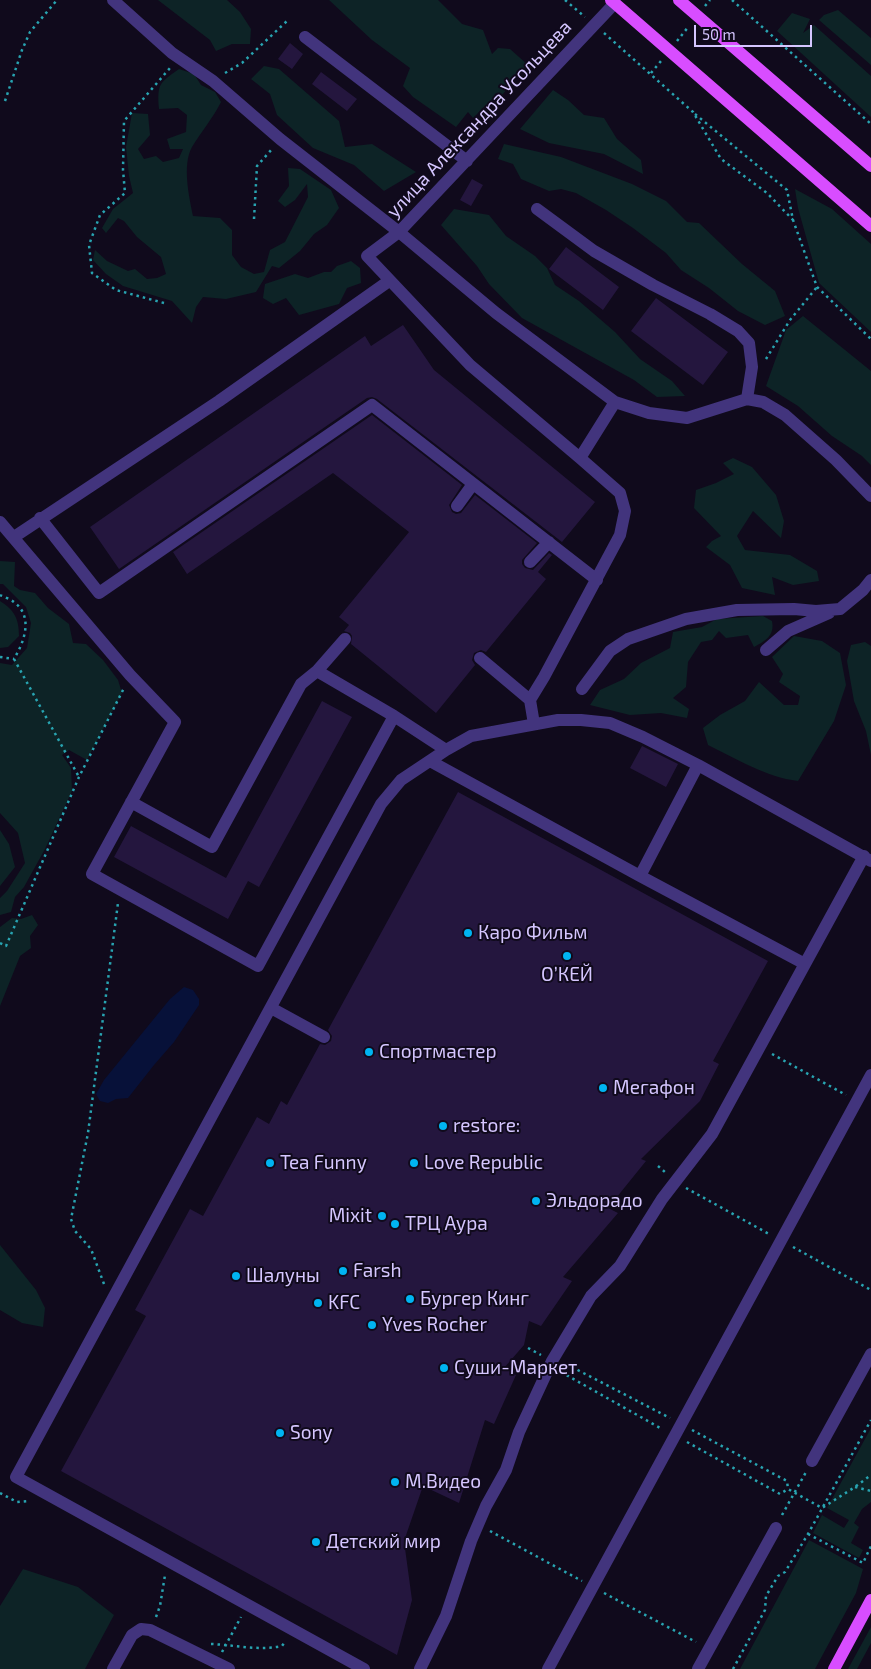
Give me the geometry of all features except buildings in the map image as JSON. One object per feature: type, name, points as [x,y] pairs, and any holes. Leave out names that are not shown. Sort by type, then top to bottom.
[{"type":"main road","points":[[679,0],[871,166]]},
{"type":"main road","points":[[614,1],[871,226]]},
{"type":"main road","points":[[834,1669],[871,1600]]},
{"type":"street","points":[[113,0],[179,57],[213,81],[280,139],[399,232],[496,313],[615,402],[649,413],[688,418],[747,399],[763,402],[785,415],[836,460],[871,496]]},
{"type":"street","name":"улица Александра Усольцева","points":[[389,281],[367,256],[399,232],[594,25],[614,1]]},
{"type":"street","points":[[305,38],[467,161]]},
{"type":"street","points":[[537,209],[594,251],[738,331],[749,343],[752,368],[747,399]]},
{"type":"street","points":[[14,537],[219,401],[389,281],[470,365],[620,493],[625,511],[620,535],[530,700]]},
{"type":"street","points":[[580,458],[615,402]]},
{"type":"street","points":[[40,518],[99,593],[372,405],[597,580]]},
{"type":"street","points":[[457,506],[473,484]]},
{"type":"street","points":[[0,522],[130,675],[175,722],[92,874],[258,966],[394,716]]},
{"type":"street","points":[[530,562],[549,542]]},
{"type":"street","points":[[766,650],[788,631],[840,608],[863,590],[871,580]]},
{"type":"street","points":[[582,689],[610,651],[628,639],[686,619],[737,610],[794,609],[816,611],[840,608]]},
{"type":"street","points":[[131,802],[212,847],[301,684],[317,671],[345,639]]},
{"type":"street","points":[[480,658],[530,700],[534,724]]},
{"type":"street","points":[[317,671],[394,716],[446,750]]},
{"type":"street","points":[[364,1669],[16,1477],[380,804],[402,780],[446,750],[471,736],[558,720],[610,723],[643,737],[698,765],[867,858],[805,964],[712,1134],[662,1198],[620,1266],[591,1296],[552,1361],[519,1432],[506,1470],[486,1506],[471,1541],[446,1616],[420,1669]]},
{"type":"street","points":[[430,761],[805,964]]},
{"type":"street","points":[[640,876],[698,765]]},
{"type":"street","points":[[271,1008],[324,1037]]},
{"type":"street","points":[[548,1669],[871,1075]]},
{"type":"street","points":[[812,1461],[871,1354]]},
{"type":"street","points":[[698,1669],[776,1528]]},
{"type":"street","points":[[113,1669],[132,1635],[141,1629],[150,1630],[230,1669]]},
{"type":"path","points":[[5,101],[30,32],[57,0]]},
{"type":"path","points":[[565,0],[651,73],[693,112],[787,190],[793,220],[817,287],[871,339]]},
{"type":"path","points":[[651,73],[710,0]]},
{"type":"path","points":[[732,0],[871,124]]},
{"type":"path","points":[[213,81],[242,63],[287,21]]},
{"type":"path","points":[[164,303],[116,290],[92,273],[89,245],[100,215],[125,193],[123,170],[124,121],[179,57]]},
{"type":"path","points":[[693,112],[721,159],[767,193],[793,220]]},
{"type":"path","points":[[254,219],[257,166],[280,139]]},
{"type":"path","points":[[765,361],[790,320],[817,287]]},
{"type":"path","points":[[0,595],[15,602],[26,619],[23,644],[14,659]]},
{"type":"path","points":[[0,657],[14,659]]},
{"type":"path","points":[[14,659],[78,776]]},
{"type":"path","points":[[0,943],[6,946],[78,776],[130,675]]},
{"type":"path","points":[[111,1302],[91,1249],[75,1231],[71,1219],[88,1133],[120,889]]},
{"type":"path","points":[[760,1048],[857,1101]]},
{"type":"path","points":[[658,1166],[675,1182],[871,1290]]},
{"type":"path","points":[[733,1669],[765,1610],[766,1596],[778,1576],[785,1572],[808,1534],[871,1420]]},
{"type":"path","points":[[776,1528],[812,1461]]},
{"type":"path","points":[[822,1508],[871,1475]]},
{"type":"path","points":[[855,1487],[871,1490]]},
{"type":"path","points":[[788,1489],[822,1508]]},
{"type":"path","points":[[808,1534],[862,1563],[871,1546]]},
{"type":"path","points":[[150,1630],[160,1606],[165,1575]]},
{"type":"path","points":[[222,1651],[248,1605]]},
{"type":"path","points":[[207,1644],[271,1648],[282,1646],[293,1630]]},
{"type":"green space","points":[[158,0],[227,0],[240,12],[251,29],[250,44],[232,44],[216,51],[210,40]]},
{"type":"green space","points":[[329,0],[438,0],[462,24],[483,30],[492,54],[498,48],[510,49],[528,65],[496,102],[485,106],[473,118],[468,112],[456,127],[413,97],[403,86],[410,68],[372,40]]},
{"type":"green space","points":[[838,10],[871,38],[871,65],[819,20],[824,15]]},
{"type":"green space","points":[[792,13],[810,19],[803,33],[814,25],[871,76],[871,117],[777,31]]},
{"type":"green space","points":[[264,66],[279,69],[339,121],[345,147],[372,144],[416,172],[384,191],[354,165],[313,148],[277,115],[270,94],[251,79]]},
{"type":"green space","points":[[179,69],[194,74],[201,85],[215,92],[221,102],[189,154],[187,181],[193,216],[220,218],[232,230],[232,255],[241,267],[254,274],[264,272],[270,250],[285,242],[308,197],[307,184],[295,200],[285,207],[278,201],[289,186],[288,168],[300,169],[331,190],[339,208],[327,225],[314,234],[300,251],[279,268],[272,266],[256,292],[226,299],[203,297],[196,307],[192,323],[172,301],[123,286],[106,274],[93,260],[95,250],[107,261],[128,271],[135,269],[147,279],[157,278],[166,274],[161,257],[137,237],[124,221],[118,218],[106,233],[102,228],[113,209],[133,193],[126,147],[132,113],[148,114],[150,135],[138,149],[144,159],[156,156],[163,162],[179,158],[183,149],[170,149],[167,139],[186,132],[187,115],[178,108],[159,109],[158,94],[163,81]]},
{"type":"green space","points":[[553,90],[568,100],[584,115],[604,118],[617,139],[641,160],[643,174],[604,154],[549,143],[520,129]]},
{"type":"green space","points":[[504,144],[561,157],[632,184],[666,201],[687,222],[699,223],[742,264],[775,291],[785,316],[765,325],[738,311],[709,288],[681,270],[666,253],[606,210],[576,193],[561,189],[549,191],[521,179],[513,164],[498,159]]},
{"type":"green space","points":[[795,189],[832,209],[871,244],[871,332],[819,283],[798,208]]},
{"type":"green space","points":[[454,209],[489,215],[506,236],[535,256],[547,268],[555,285],[579,301],[615,332],[640,359],[672,381],[685,396],[657,397],[634,380],[522,318],[489,284],[477,266],[441,225]]},
{"type":"green space","points":[[351,261],[360,268],[361,283],[347,288],[339,304],[299,315],[286,298],[273,304],[263,298],[265,284],[295,274],[308,278],[324,272],[331,272],[337,266]]},
{"type":"green space","points":[[803,316],[871,371],[871,465],[862,456],[832,436],[798,406],[766,386],[786,330]]},
{"type":"green space","points":[[733,458],[752,467],[776,495],[784,521],[781,538],[753,511],[737,536],[745,550],[790,555],[817,571],[819,581],[793,585],[772,577],[775,595],[742,588],[730,565],[706,547],[721,536],[694,508],[696,490],[734,474],[723,463]]},
{"type":"green space","points":[[0,561],[15,562],[14,586],[20,590],[35,593],[48,608],[69,624],[73,643],[86,644],[103,660],[118,680],[122,693],[87,760],[69,750],[62,755],[71,768],[72,791],[45,849],[24,887],[15,897],[11,912],[0,915],[0,898],[7,891],[25,863],[18,833],[0,813],[0,663],[12,665],[27,648],[31,623],[26,607],[3,584],[0,584]]},
{"type":"green space","points":[[0,601],[15,615],[19,636],[8,647],[0,648]]},
{"type":"green space","points":[[763,616],[772,621],[772,631],[765,640],[754,647],[748,635],[726,638],[719,631],[712,640],[701,642],[688,662],[686,687],[673,698],[689,709],[687,718],[661,713],[630,715],[590,705],[600,690],[624,679],[641,663],[670,648],[673,632],[702,627],[717,619]]},
{"type":"green space","points":[[794,636],[822,641],[840,653],[846,685],[834,721],[798,781],[763,772],[708,745],[703,728],[720,715],[745,701],[759,682],[784,705],[798,705],[800,696],[779,682],[783,674],[772,657]]},
{"type":"green space","points":[[865,642],[871,646],[871,755],[866,731],[854,701],[847,661],[851,645]]},
{"type":"green space","points":[[0,830],[9,844],[15,867],[0,886]]},
{"type":"green space","points":[[32,915],[38,925],[30,936],[31,948],[20,956],[0,1006],[0,927],[12,918],[21,919]]},
{"type":"green space","points":[[0,1245],[36,1290],[45,1308],[43,1327],[22,1323],[0,1310]]},
{"type":"green space","points":[[871,1428],[871,1502],[862,1509],[854,1523],[859,1527],[851,1543],[863,1550],[859,1558],[813,1533],[822,1515],[844,1528],[849,1520],[827,1508]]},
{"type":"green space","points":[[809,1540],[863,1569],[856,1593],[815,1669],[740,1669]]},
{"type":"green space","points":[[23,1569],[78,1587],[114,1615],[85,1669],[0,1669],[0,1606]]},
{"type":"green space","points":[[871,1627],[871,1643],[857,1669],[848,1669]]},
{"type":"shaded area","points":[[184,987],[193,990],[199,999],[199,1005],[174,1042],[128,1098],[116,1099],[108,1103],[100,1101],[96,1094],[104,1080],[170,999]]},
{"type":"place","name":"Каро Фильм","points":[[468,933]]},
{"type":"place","name":"О’КЕЙ","points":[[567,956]]},
{"type":"place","name":"Спортмастер","points":[[369,1052]]},
{"type":"place","name":"Мегафон","points":[[603,1088]]},
{"type":"place","name":"restore:","points":[[443,1126]]},
{"type":"place","name":"Tea Funny","points":[[270,1163]]},
{"type":"place","name":"Love Republic","points":[[414,1163]]},
{"type":"place","name":"Эльдорадо","points":[[536,1201]]},
{"type":"place","name":"Mixit","points":[[382,1216]]},
{"type":"place","name":"ТРЦ Аура","points":[[395,1224]]},
{"type":"place","name":"Farsh","points":[[343,1271]]},
{"type":"place","name":"Шалуны","points":[[236,1276]]},
{"type":"place","name":"Бургер Кинг","points":[[410,1299]]},
{"type":"place","name":"KFC","points":[[318,1303]]},
{"type":"place","name":"Yves Rocher","points":[[372,1325]]},
{"type":"place","name":"Суши-Маркет","points":[[444,1368]]},
{"type":"place","name":"Sony","points":[[280,1433]]},
{"type":"place","name":"М.Видео","points":[[395,1482]]},
{"type":"place","name":"Детский мир","points":[[316,1542]]}]
